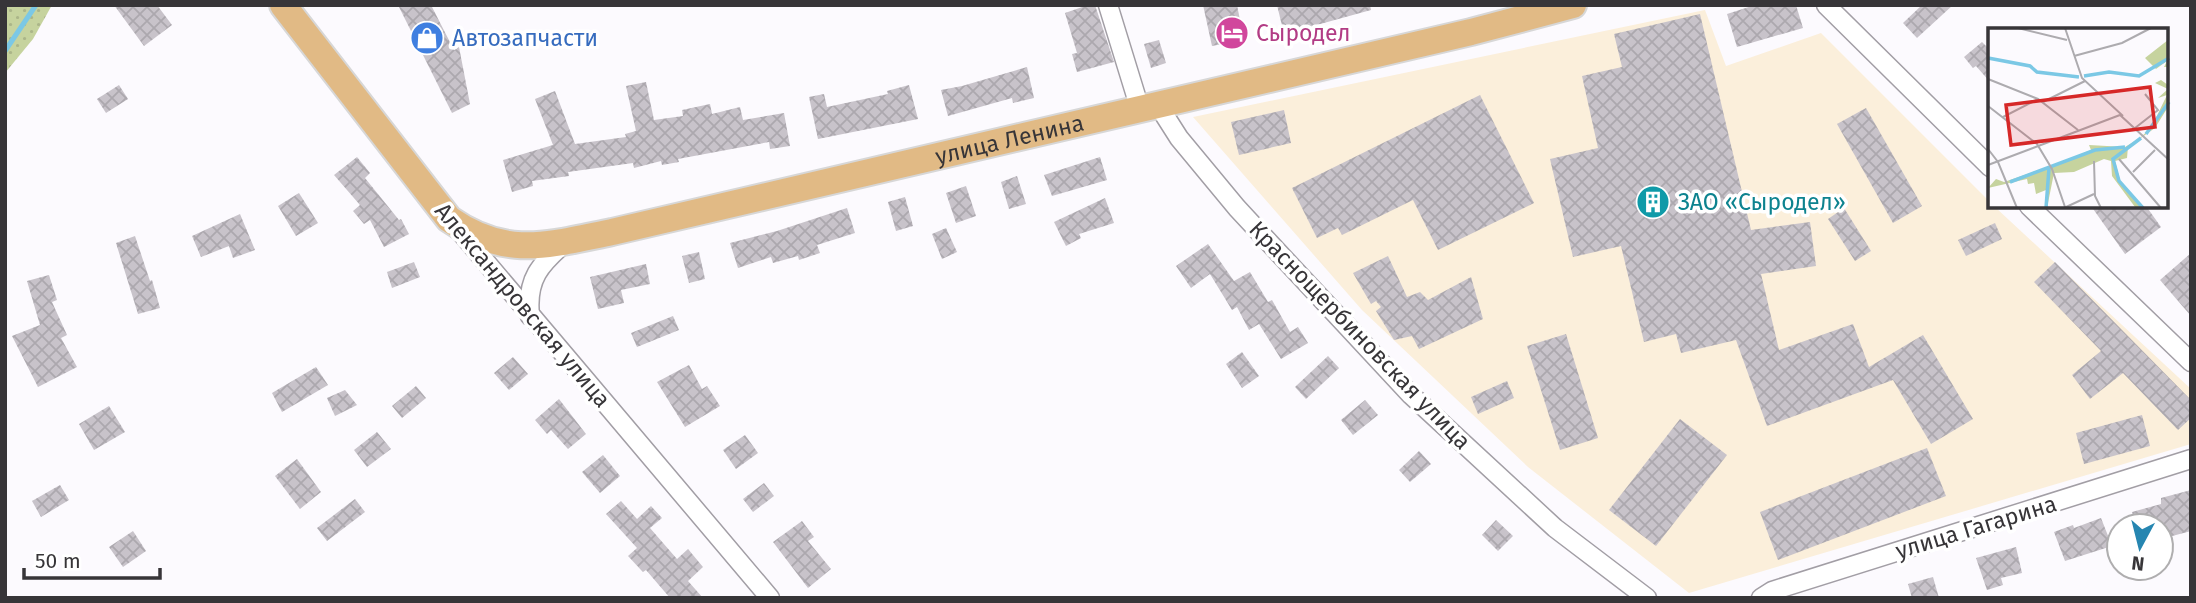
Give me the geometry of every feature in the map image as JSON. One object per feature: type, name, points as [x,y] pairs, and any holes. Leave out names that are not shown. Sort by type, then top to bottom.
[{"type":"main road","name":"Александровская улица","points":[[283,5],[449,219]]},
{"type":"main road","name":"улица Ленина","points":[[449,219],[468,232],[502,244],[523,246],[567,241],[1471,32],[1573,5]]},
{"type":"street","name":"Краснощербиновская улица","points":[[1108,5],[1149,107],[1174,131],[1237,208],[1411,395],[1627,592],[1647,598]]},
{"type":"street","points":[[1826,5],[1988,165]]},
{"type":"street","points":[[2031,208],[2191,362]]},
{"type":"street","name":"Александровская улица","points":[[449,219],[770,598]]},
{"type":"street","points":[[530,316],[532,280],[540,267],[567,241]]},
{"type":"street","name":"улица Гагарина","points":[[1761,598],[1772,591],[2191,459]]},
{"type":"shaded area","points":[[1705,10],[1726,66],[1821,33],[1988,200],[1988,208],[1996,208],[2191,389],[2191,444],[1689,593],[1528,467],[1362,310],[1193,117]]},
{"type":"green space","points":[[5,5],[52,5],[33,39],[5,73]]},
{"type":"building","points":[[114,5],[157,5],[172,25],[144,46]]},
{"type":"building","points":[[398,5],[431,5],[454,50],[459,47],[470,104],[452,113]]},
{"type":"building","points":[[1095,5],[1114,62],[1077,72],[1072,54],[1077,53],[1065,13]]},
{"type":"building","points":[[1203,5],[1237,5],[1244,40],[1212,46]]},
{"type":"building","points":[[1277,5],[1370,5],[1371,10],[1284,34]]},
{"type":"building","points":[[1755,5],[1796,5],[1803,28],[1737,47],[1727,14]]},
{"type":"building","points":[[1922,5],[1953,5],[1917,38],[1903,23]]},
{"type":"building","name":"ЗАО «Сыродел»","points":[[1700,14],[1751,230],[1810,222],[1816,266],[1761,274],[1779,350],[1853,324],[1869,367],[1923,335],[1973,419],[1931,444],[1893,380],[1767,426],[1736,340],[1681,353],[1676,334],[1644,342],[1621,246],[1573,257],[1550,159],[1598,148],[1582,76],[1622,67],[1614,34]]},
{"type":"building","points":[[1159,40],[1166,63],[1151,68],[1144,44]]},
{"type":"building","points":[[1982,42],[1988,48],[1988,80],[1976,66],[1973,68],[1964,57]]},
{"type":"building","points":[[1027,67],[1034,98],[1013,103],[1012,98],[948,116],[941,90]]},
{"type":"building","points":[[646,82],[654,120],[683,116],[682,110],[710,104],[712,114],[740,107],[743,120],[784,113],[790,146],[770,149],[769,142],[678,159],[679,162],[662,165],[661,161],[634,168],[633,163],[568,172],[569,176],[532,181],[533,186],[512,192],[503,160],[553,145],[535,99],[555,91],[575,144],[626,137],[625,134],[636,131],[626,86]]},
{"type":"building","points":[[119,85],[128,99],[106,113],[97,99]]},
{"type":"building","points":[[909,85],[918,119],[818,139],[809,97],[824,94],[827,107],[888,94],[887,91]]},
{"type":"building","points":[[1480,95],[1534,203],[1438,250],[1413,200],[1342,235],[1338,228],[1317,238],[1292,188]]},
{"type":"building","points":[[1866,108],[1922,206],[1893,223],[1837,124]]},
{"type":"building","points":[[1284,110],[1291,143],[1239,155],[1231,122]]},
{"type":"building","points":[[357,157],[370,173],[365,178],[399,220],[401,219],[409,234],[384,247],[370,220],[364,224],[353,211],[360,205],[334,175]]},
{"type":"building","points":[[1100,157],[1107,180],[1052,196],[1044,175]]},
{"type":"building","points":[[1017,176],[1026,204],[1009,209],[1001,182]]},
{"type":"building","points":[[966,186],[976,216],[956,223],[946,193]]},
{"type":"building","points":[[299,193],[318,223],[296,236],[278,206]]},
{"type":"building","points":[[905,197],[913,226],[896,231],[888,202]]},
{"type":"building","points":[[1105,198],[1114,223],[1079,234],[1081,238],[1066,246],[1054,222]]},
{"type":"building","points":[[847,208],[855,233],[817,245],[820,253],[799,260],[798,256],[773,263],[771,257],[738,268],[730,243]]},
{"type":"building","points":[[1844,208],[1871,251],[1855,261],[1828,219]]},
{"type":"building","points":[[2092,208],[2147,208],[2161,227],[2125,254]]},
{"type":"building","points":[[240,214],[255,250],[233,258],[229,246],[201,257],[192,236]]},
{"type":"building","points":[[1995,223],[2002,239],[1966,256],[1958,240]]},
{"type":"building","points":[[946,228],[957,252],[942,259],[932,234]]},
{"type":"building","points":[[135,236],[160,308],[138,314],[116,243]]},
{"type":"building","points":[[1208,244],[1234,281],[1250,272],[1268,302],[1272,300],[1290,332],[1298,327],[1308,343],[1281,359],[1259,324],[1249,330],[1237,307],[1232,310],[1210,274],[1191,288],[1176,266]]},
{"type":"building","points":[[699,252],[705,279],[689,283],[682,256]]},
{"type":"building","points":[[2191,253],[2191,316],[2160,280]]},
{"type":"building","points":[[1388,256],[1407,297],[1420,292],[1428,300],[1471,277],[1483,319],[1419,349],[1412,336],[1394,340],[1376,311],[1381,307],[1376,301],[1371,304],[1353,273]]},
{"type":"building","points":[[414,262],[420,277],[392,288],[387,272]]},
{"type":"building","points":[[2055,262],[2191,400],[2191,418],[2178,430],[2123,373],[2090,399],[2072,375],[2101,351],[2034,282]]},
{"type":"building","points":[[646,264],[650,284],[621,290],[624,303],[598,309],[590,277]]},
{"type":"building","points":[[49,275],[57,300],[52,302],[67,335],[61,338],[77,367],[38,387],[12,336],[40,325],[27,281]]},
{"type":"building","points":[[673,316],[679,330],[637,347],[631,333]]},
{"type":"building","points":[[1566,334],[1598,438],[1560,450],[1527,346]]},
{"type":"building","points":[[1242,352],[1259,376],[1242,388],[1226,364]]},
{"type":"building","points":[[1328,356],[1339,368],[1306,399],[1295,387]]},
{"type":"building","points":[[513,357],[528,374],[509,390],[494,373]]},
{"type":"building","points":[[689,365],[702,389],[707,386],[720,406],[685,427],[657,382]]},
{"type":"building","points":[[316,367],[328,385],[282,412],[272,393]]},
{"type":"building","points":[[1507,381],[1514,398],[1478,414],[1471,397]]},
{"type":"building","points":[[416,386],[426,398],[402,418],[392,406]]},
{"type":"building","points":[[345,390],[357,405],[335,416],[327,398]]},
{"type":"building","points":[[559,399],[586,434],[568,449],[551,430],[547,434],[535,420]]},
{"type":"building","points":[[1365,400],[1378,415],[1353,435],[1341,420]]},
{"type":"building","points":[[109,406],[125,432],[94,450],[79,424]]},
{"type":"building","points":[[2142,415],[2150,446],[2084,464],[2076,433]]},
{"type":"building","points":[[1680,419],[1727,455],[1656,546],[1609,510]]},
{"type":"building","points":[[377,432],[391,449],[367,467],[354,450]]},
{"type":"building","points":[[745,435],[758,453],[736,469],[723,450]]},
{"type":"building","points":[[1927,448],[1946,496],[1778,560],[1760,512]]},
{"type":"building","points":[[1419,451],[1431,464],[1410,482],[1399,470]]},
{"type":"building","points":[[603,455],[620,476],[600,493],[582,472]]},
{"type":"building","points":[[297,459],[321,492],[300,509],[275,476]]},
{"type":"building","points":[[764,483],[774,496],[753,512],[743,499]]},
{"type":"building","points":[[60,485],[69,500],[41,517],[32,501]]},
{"type":"building","points":[[2191,490],[2191,531],[2175,535],[2175,512],[2132,512],[2161,504],[2161,498]]},
{"type":"building","points":[[355,499],[365,512],[327,541],[317,528]]},
{"type":"building","points":[[621,501],[637,519],[651,506],[662,518],[650,528],[677,559],[688,549],[703,567],[688,581],[703,598],[670,598],[646,570],[643,572],[628,556],[637,548],[606,514]]},
{"type":"building","points":[[2101,518],[2105,528],[2105,548],[2065,561],[2054,532],[2073,525],[2074,528]]},
{"type":"building","points":[[1496,520],[1513,536],[1498,551],[1482,535]]},
{"type":"building","points":[[802,521],[814,537],[808,541],[831,569],[808,588],[773,542]]},
{"type":"building","points":[[133,531],[146,551],[123,567],[109,547]]},
{"type":"building","points":[[2016,547],[2022,573],[2001,578],[2003,585],[1987,590],[1976,558]]},
{"type":"building","points":[[1933,577],[1939,598],[1912,598],[1908,584]]},
{"type":"waterway","points":[[5,51],[36,5]]},
{"type":"place","name":"Сыродел","points":[[1232,33]]},
{"type":"place","name":"Автозапчасти","points":[[427,38]]},
{"type":"place","name":"ЗАО «Сыродел»","points":[[1653,202]]}]
